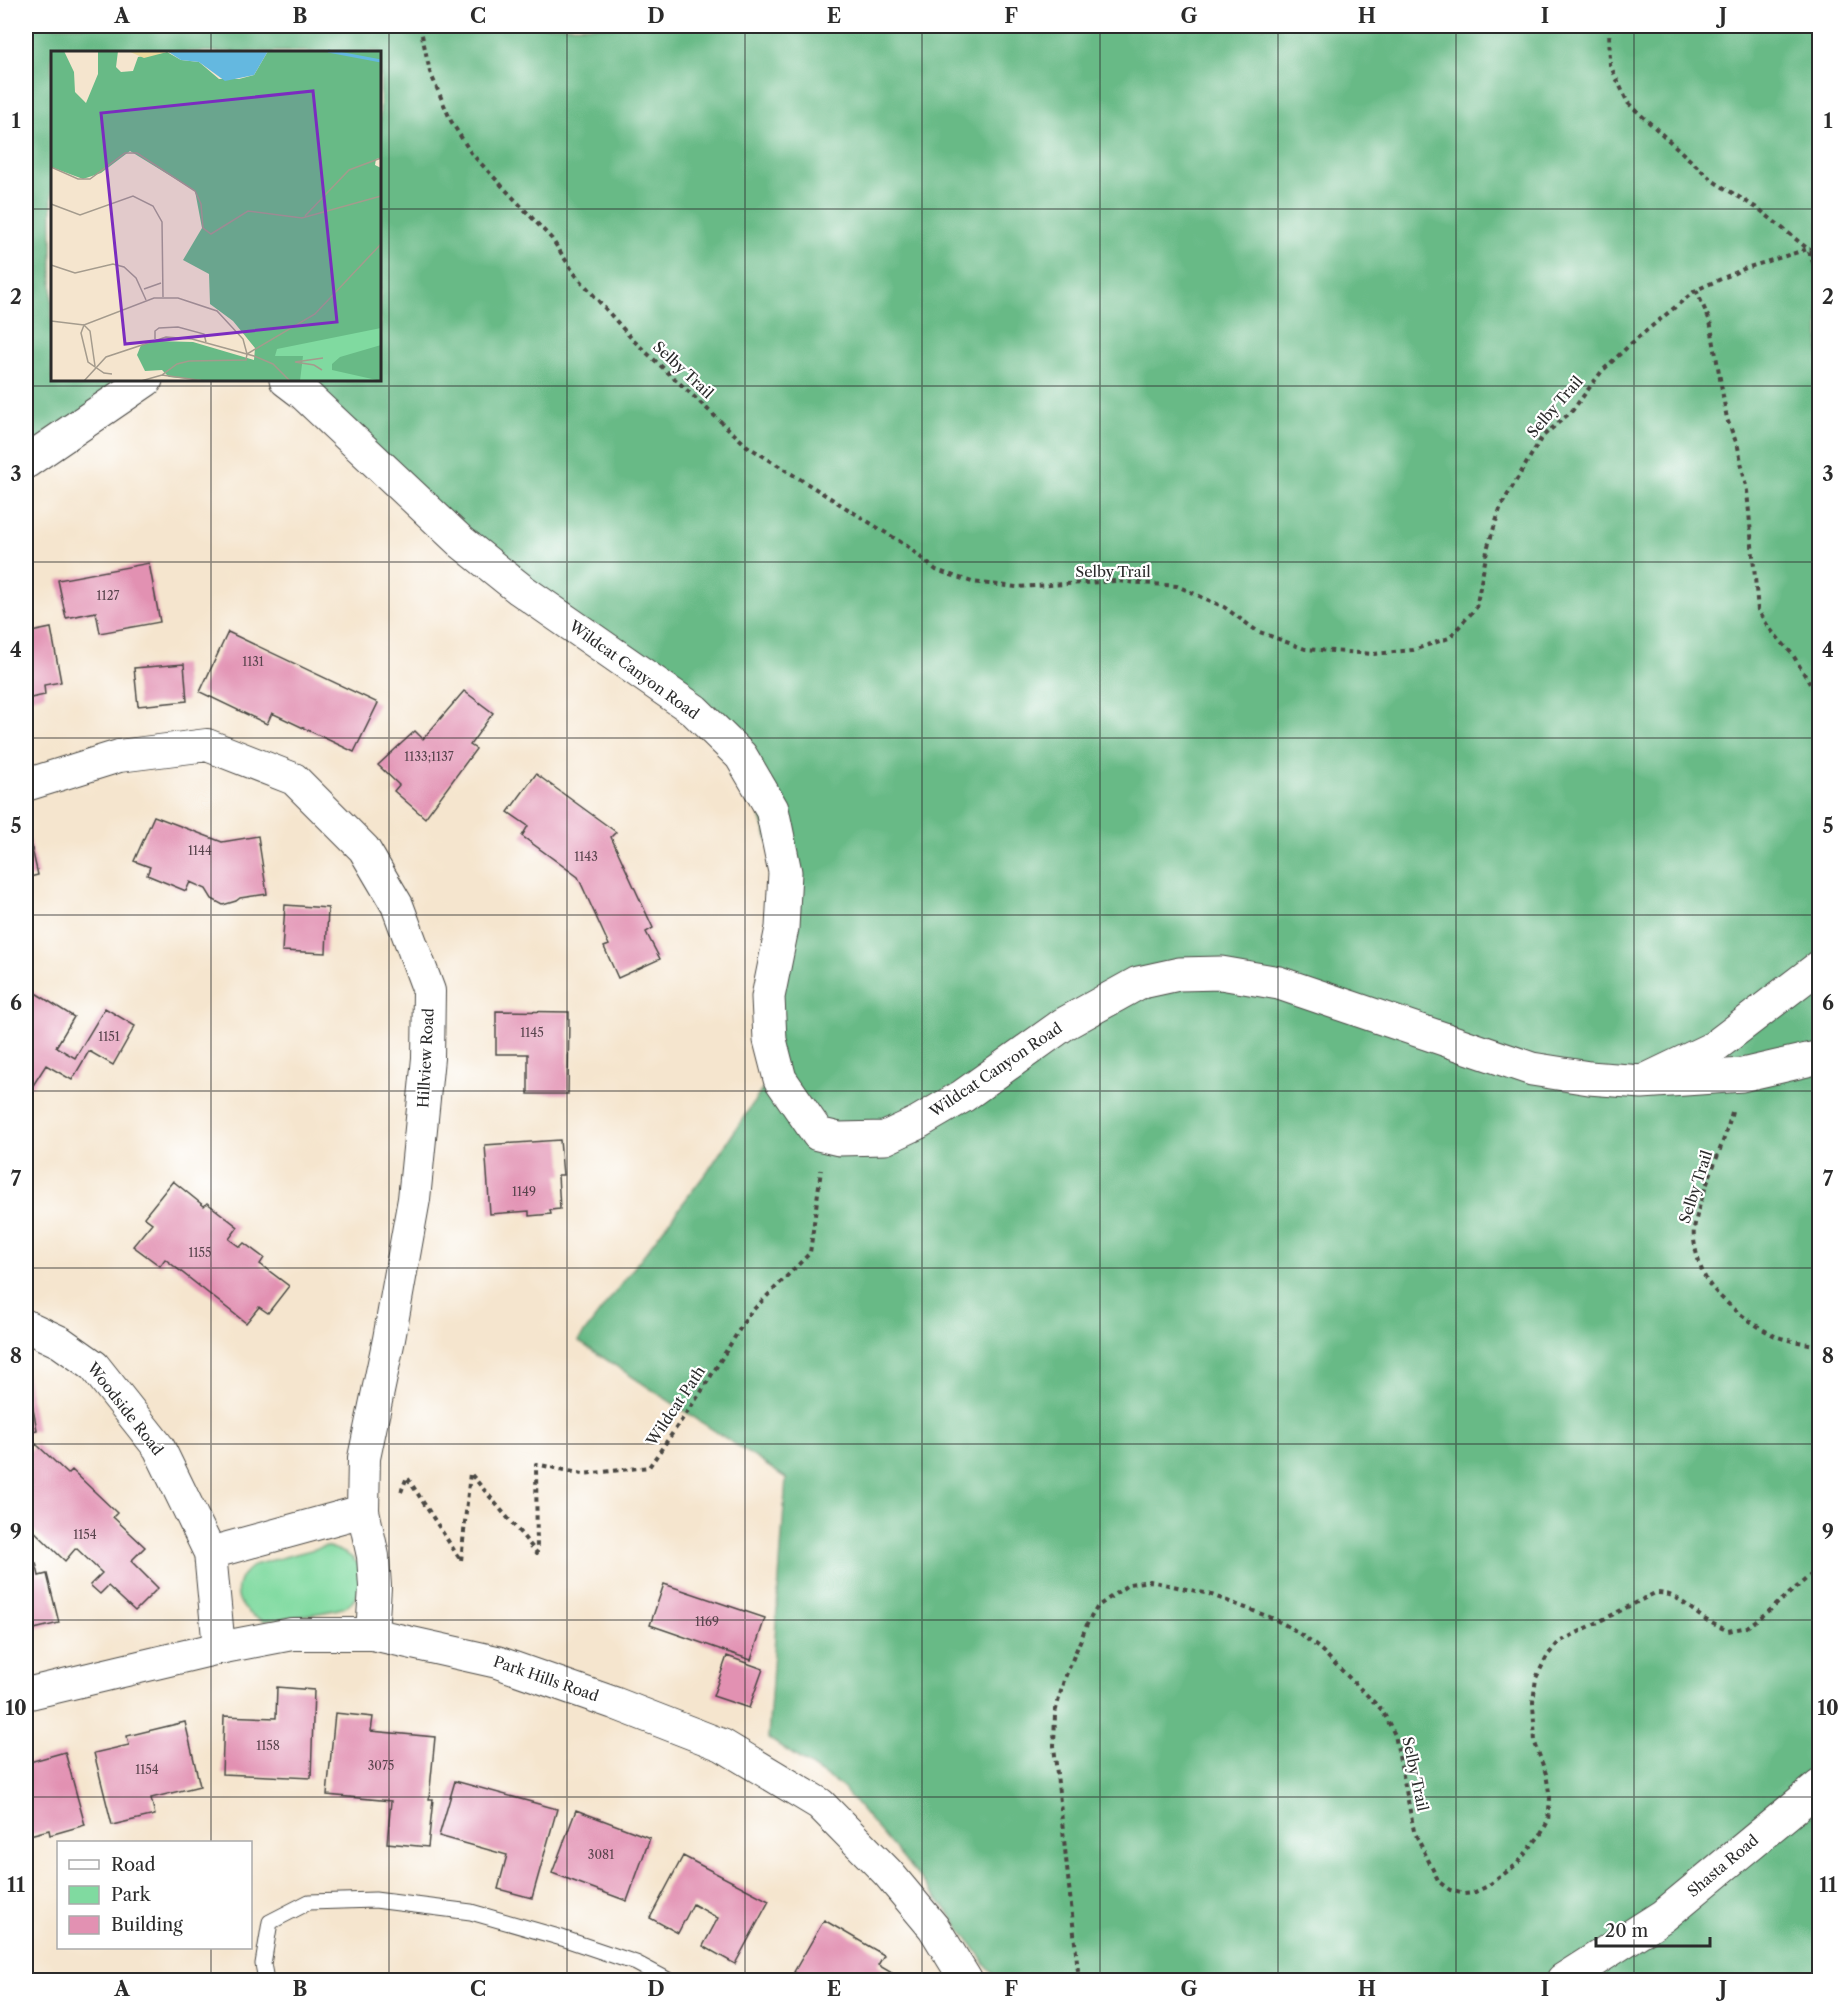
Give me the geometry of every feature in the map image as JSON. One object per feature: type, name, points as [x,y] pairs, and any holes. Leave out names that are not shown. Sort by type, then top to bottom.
[{"type":"street","points":[[26,462],[145,381]]},
{"type":"street","name":"Wildcat Canyon Road","points":[[287,381],[303,393],[460,541],[520,589],[694,710],[741,756],[772,808],[785,872],[782,928],[768,997],[770,1040],[780,1079],[819,1134],[839,1139],[885,1138],[917,1123],[963,1096],[1073,1019],[1138,983],[1179,974],[1221,973],[1280,983],[1532,1069],[1589,1078],[1641,1082],[1742,1075],[1820,1056]]},
{"type":"street","name":"Hillview Road","points":[[26,785],[119,756],[207,745],[294,779],[364,849],[397,905],[429,992],[428,1058],[414,1199],[389,1339],[364,1458],[363,1511],[373,1556],[375,1587],[372,1634]]},
{"type":"street","points":[[1641,1082],[1714,1047],[1820,966]]},
{"type":"street","name":"Woodside Road","points":[[26,1326],[60,1342],[94,1366],[159,1448],[210,1553],[219,1648]]},
{"type":"street","points":[[210,1553],[363,1511]]},
{"type":"street","name":"Park Hills Road","points":[[26,1694],[219,1648],[292,1634],[372,1634],[497,1662],[614,1702],[723,1744],[820,1804],[895,1881],[934,1928],[966,1980]]},
{"type":"street","name":"Shasta Road","points":[[1563,1980],[1663,1916],[1820,1786]]},
{"type":"lane","points":[[266,1980],[263,1964],[270,1922],[309,1902],[375,1900],[471,1912],[562,1938],[636,1963],[668,1980]]},
{"type":"path","name":"Selby Trail","points":[[420,26],[430,72],[451,121],[471,153],[552,239],[574,273],[633,340],[747,446],[907,546],[936,570],[972,582],[1017,587],[1116,581],[1177,586],[1224,607],[1257,632],[1305,649],[1374,654],[1413,650],[1449,638],[1476,608],[1488,546],[1501,506],[1542,436],[1572,411],[1610,363],[1695,290],[1746,268],[1808,249],[1820,249]]},
{"type":"path","points":[[1609,26],[1610,65],[1628,103],[1713,181],[1760,210],[1808,249],[1820,280]]},
{"type":"path","points":[[1695,290],[1710,321],[1727,419],[1738,447],[1744,480],[1758,610],[1769,628],[1793,655],[1820,706]]},
{"type":"path","name":"Selby Trail","points":[[1742,1075],[1727,1132],[1702,1198],[1693,1232],[1697,1257],[1709,1285],[1751,1322],[1776,1336],[1820,1346]]},
{"type":"path","name":"Wildcat Path","points":[[399,1497],[407,1477],[461,1561],[470,1473],[537,1553],[536,1464],[583,1474],[649,1467],[749,1314],[810,1252],[822,1162],[819,1134]]},
{"type":"path","name":"Selby Trail","points":[[1079,1980],[1054,1746],[1055,1713],[1064,1680],[1088,1622],[1098,1606],[1129,1584],[1150,1581],[1209,1594],[1272,1618],[1293,1629],[1319,1648],[1382,1710],[1395,1735],[1414,1831],[1439,1882],[1450,1890],[1464,1894],[1473,1893],[1488,1886],[1517,1864],[1541,1834],[1548,1821],[1550,1798],[1535,1743],[1533,1702],[1536,1678],[1547,1656],[1559,1642],[1655,1593],[1675,1596],[1705,1619],[1728,1631],[1747,1627],[1820,1567]]},
{"type":"green space","points":[[26,26],[1819,26],[1819,1980],[997,1980],[946,1909],[841,1786],[768,1738],[786,1478],[578,1341],[712,1165],[770,1078],[783,887],[741,755],[287,381],[381,381],[381,51],[51,51],[51,381],[145,381],[26,462]]},
{"type":"green space","points":[[326,1546],[353,1558],[359,1567],[360,1587],[357,1596],[347,1606],[320,1613],[264,1621],[246,1611],[238,1596],[240,1580],[245,1572],[254,1565]]},
{"type":"building","points":[[149,563],[160,622],[100,633],[96,612],[66,618],[58,580]]},
{"type":"building","points":[[51,628],[61,682],[44,685],[45,695],[26,699],[26,633]]},
{"type":"building","points":[[228,632],[378,703],[354,752],[272,713],[267,724],[200,692]]},
{"type":"building","points":[[184,664],[187,701],[138,706],[134,668]]},
{"type":"building","points":[[464,691],[493,713],[470,745],[476,749],[425,818],[394,791],[399,785],[378,765],[415,731],[423,739]]},
{"type":"building","points":[[536,774],[616,832],[611,837],[653,928],[646,932],[660,959],[618,978],[604,947],[609,945],[578,877],[522,836],[528,826],[508,812]]},
{"type":"building","points":[[154,816],[222,842],[258,836],[267,894],[240,898],[223,905],[212,899],[206,889],[190,882],[186,891],[147,875],[150,867],[134,861]]},
{"type":"building","points":[[30,840],[38,875],[26,878],[26,841]]},
{"type":"building","points":[[285,905],[328,908],[326,953],[282,951]]},
{"type":"building","points":[[26,987],[74,1017],[56,1047],[75,1058],[105,1008],[135,1026],[113,1065],[89,1051],[72,1080],[46,1065],[32,1087],[26,1083]]},
{"type":"building","points":[[496,1011],[569,1012],[568,1094],[528,1094],[528,1054],[496,1054]]},
{"type":"building","points":[[560,1140],[563,1175],[558,1175],[560,1209],[550,1210],[551,1214],[529,1216],[529,1211],[490,1214],[485,1145]]},
{"type":"building","points":[[173,1181],[204,1206],[207,1203],[238,1227],[229,1239],[240,1247],[244,1243],[264,1258],[260,1264],[289,1286],[268,1313],[259,1307],[246,1323],[165,1259],[160,1266],[133,1246],[152,1223],[144,1217]]},
{"type":"building","points":[[26,1372],[37,1430],[26,1433]]},
{"type":"building","points":[[36,1444],[68,1474],[72,1470],[117,1513],[113,1517],[145,1547],[131,1561],[158,1588],[135,1611],[108,1586],[100,1594],[90,1585],[102,1573],[76,1548],[65,1561],[26,1523],[26,1455]]},
{"type":"building","points":[[36,1563],[39,1576],[47,1574],[59,1623],[26,1631],[26,1565]]},
{"type":"building","points":[[664,1584],[765,1618],[751,1660],[650,1625]]},
{"type":"building","points":[[727,1656],[763,1669],[749,1708],[713,1696]]},
{"type":"building","points":[[277,1687],[314,1690],[311,1778],[222,1774],[224,1716],[276,1718]]},
{"type":"building","points":[[335,1713],[373,1717],[371,1731],[435,1737],[429,1799],[433,1799],[428,1847],[387,1843],[391,1801],[327,1795]]},
{"type":"building","points":[[185,1722],[200,1786],[151,1798],[155,1815],[112,1825],[94,1753],[129,1745],[127,1736]]},
{"type":"building","points":[[65,1752],[85,1825],[50,1835],[49,1830],[26,1836],[26,1763]]},
{"type":"building","points":[[455,1781],[557,1809],[532,1898],[498,1889],[507,1855],[439,1836]]},
{"type":"building","points":[[576,1810],[650,1838],[627,1901],[552,1873]]},
{"type":"building","points":[[683,1856],[769,1901],[735,1964],[703,1946],[718,1918],[693,1904],[678,1933],[650,1918]]},
{"type":"building","points":[[824,1920],[884,1955],[878,1965],[904,1980],[808,1980],[794,1972]]}]
